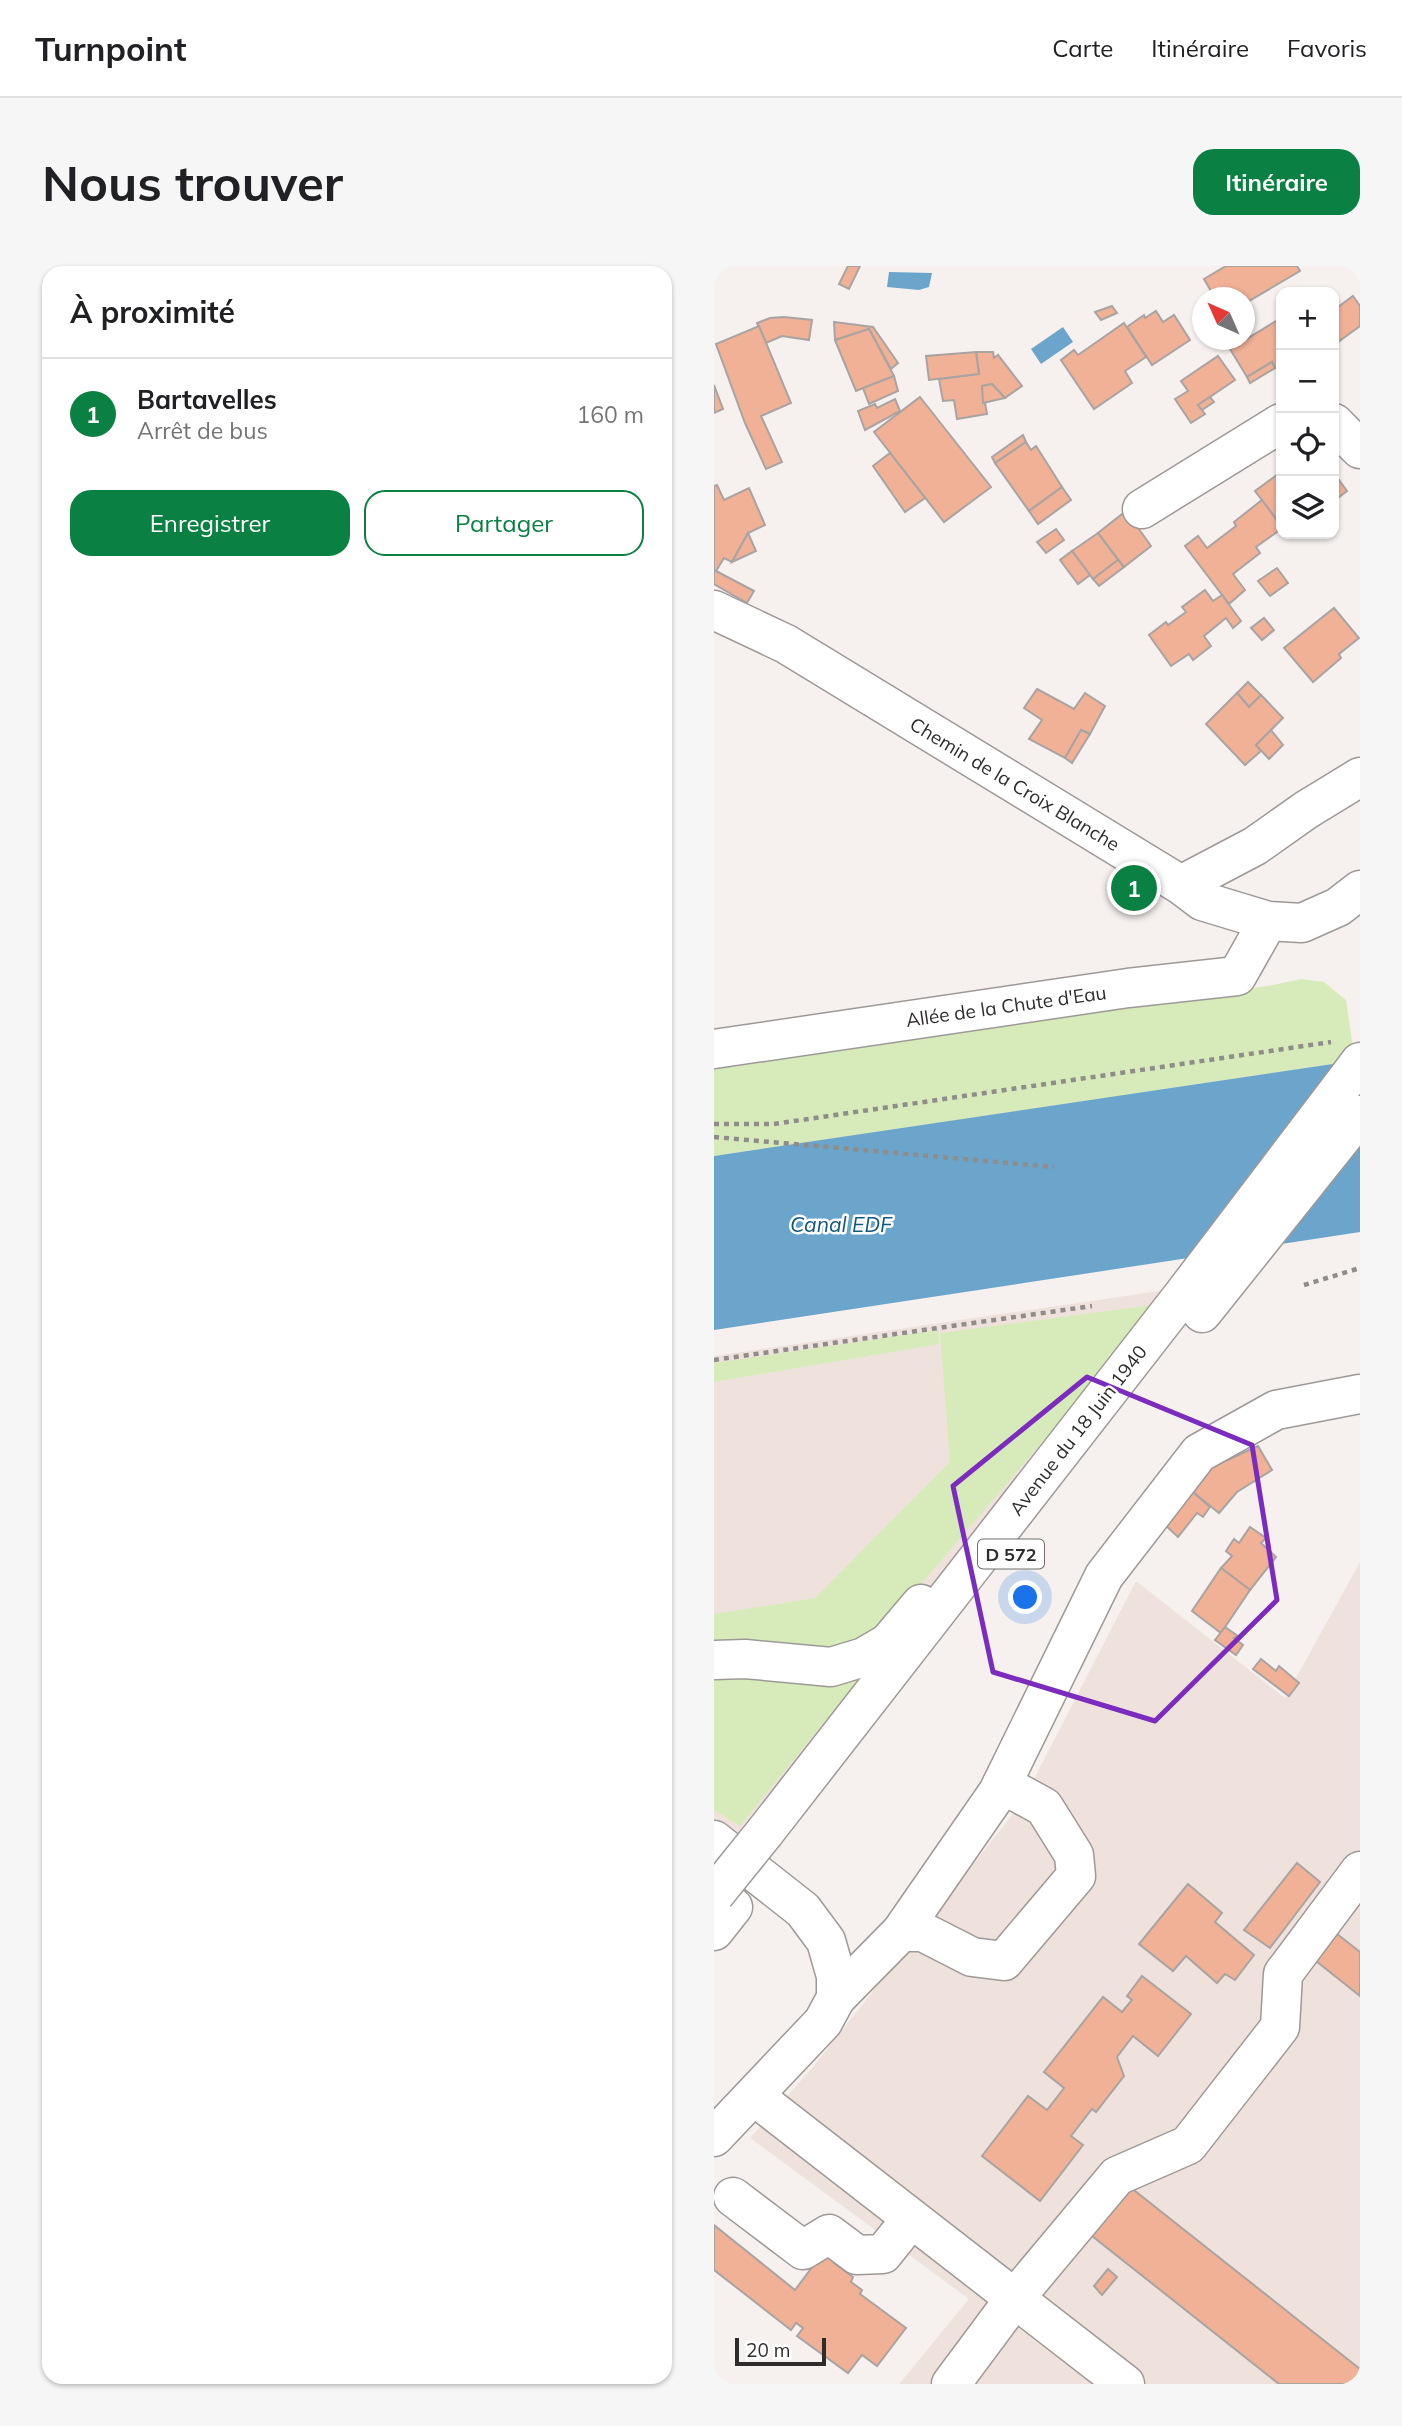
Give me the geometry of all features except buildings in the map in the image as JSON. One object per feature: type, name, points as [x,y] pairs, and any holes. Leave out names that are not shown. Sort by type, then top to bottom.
[{"type":"street","points":[[1142,509],[1276,426]]},
{"type":"street","points":[[1339,428],[1360,449]]},
{"type":"street","name":"Chemin de la Croix Blanche","points":[[714,610],[786,644],[1181,885],[1202,901],[1268,922],[1302,923],[1338,907],[1360,890]]},
{"type":"street","points":[[1181,885],[1255,846],[1360,777]]},
{"type":"street","name":"Allée de la Chute d'Eau","points":[[714,1049],[1114,990],[1237,976],[1268,922]]},
{"type":"street","name":"Avenue du 18 Juin 1940","points":[[773,1839],[1087,1417],[1183,1295],[1345,1052]]},
{"type":"street","name":"Avenue du 18 Juin 1940","points":[[719,1907],[1360,1115]]},
{"type":"street","points":[[714,2137],[822,2022],[835,1998],[901,1932],[1002,1784],[1104,1576],[1199,1452],[1276,1410],[1360,1394]]},
{"type":"street","points":[[714,1660],[745,1658],[831,1667],[864,1657],[888,1643],[1002,1509],[1087,1417]]},
{"type":"street","points":[[901,1932],[923,1932],[972,1957],[1004,1961],[1076,1876],[1074,1855],[1044,1807],[1002,1784]]},
{"type":"street","points":[[714,1840],[803,1910],[827,1941],[836,1976],[835,1998]]},
{"type":"street","points":[[951,2384],[1014,2298],[1116,2176],[1188,2145],[1280,2027],[1283,1974],[1360,1871]]},
{"type":"street","points":[[754,2096],[1125,2384]]},
{"type":"street","points":[[733,2197],[803,2250],[829,2234],[858,2255],[883,2254],[911,2218]]},
{"type":"path","points":[[714,1125],[774,1124],[1094,1075],[1345,1052]]},
{"type":"path","points":[[714,1137],[1054,1167]]},
{"type":"path","points":[[1304,1285],[1360,1268]]},
{"type":"path","points":[[714,1360],[1092,1306]]},
{"type":"highlighted area","points":[[1087,1377],[1252,1445],[1277,1600],[1155,1721],[993,1672],[953,1486]]},
{"type":"shaded area","points":[[1166,1290],[714,1871],[714,1356]]},
{"type":"shaded area","points":[[1360,1562],[1360,2384],[899,2384],[969,2299],[750,2138],[813,2067],[1012,1815],[1036,1775],[1136,1581],[1285,1698]]},
{"type":"green space","points":[[1301,979],[1324,982],[1346,1000],[1355,1061],[714,1156],[714,1066]]},
{"type":"green space","points":[[1160,1304],[881,1631],[824,1653],[714,1643],[714,1614],[815,1598],[950,1462],[940,1333]]},
{"type":"green space","points":[[938,1330],[939,1344],[714,1382],[714,1363]]},
{"type":"green space","points":[[714,1673],[859,1679],[740,1826],[714,1810]]},
{"type":"water","points":[[889,272],[932,273],[929,287],[919,290],[887,287]]},
{"type":"water","points":[[1063,327],[1073,342],[1041,364],[1031,349]]},
{"type":"water","name":"Canal EDF","points":[[1360,1060],[1360,1232],[714,1330],[714,1156]]},
{"type":"place","name":"Bartavelles","points":[[1134,888]]}]
